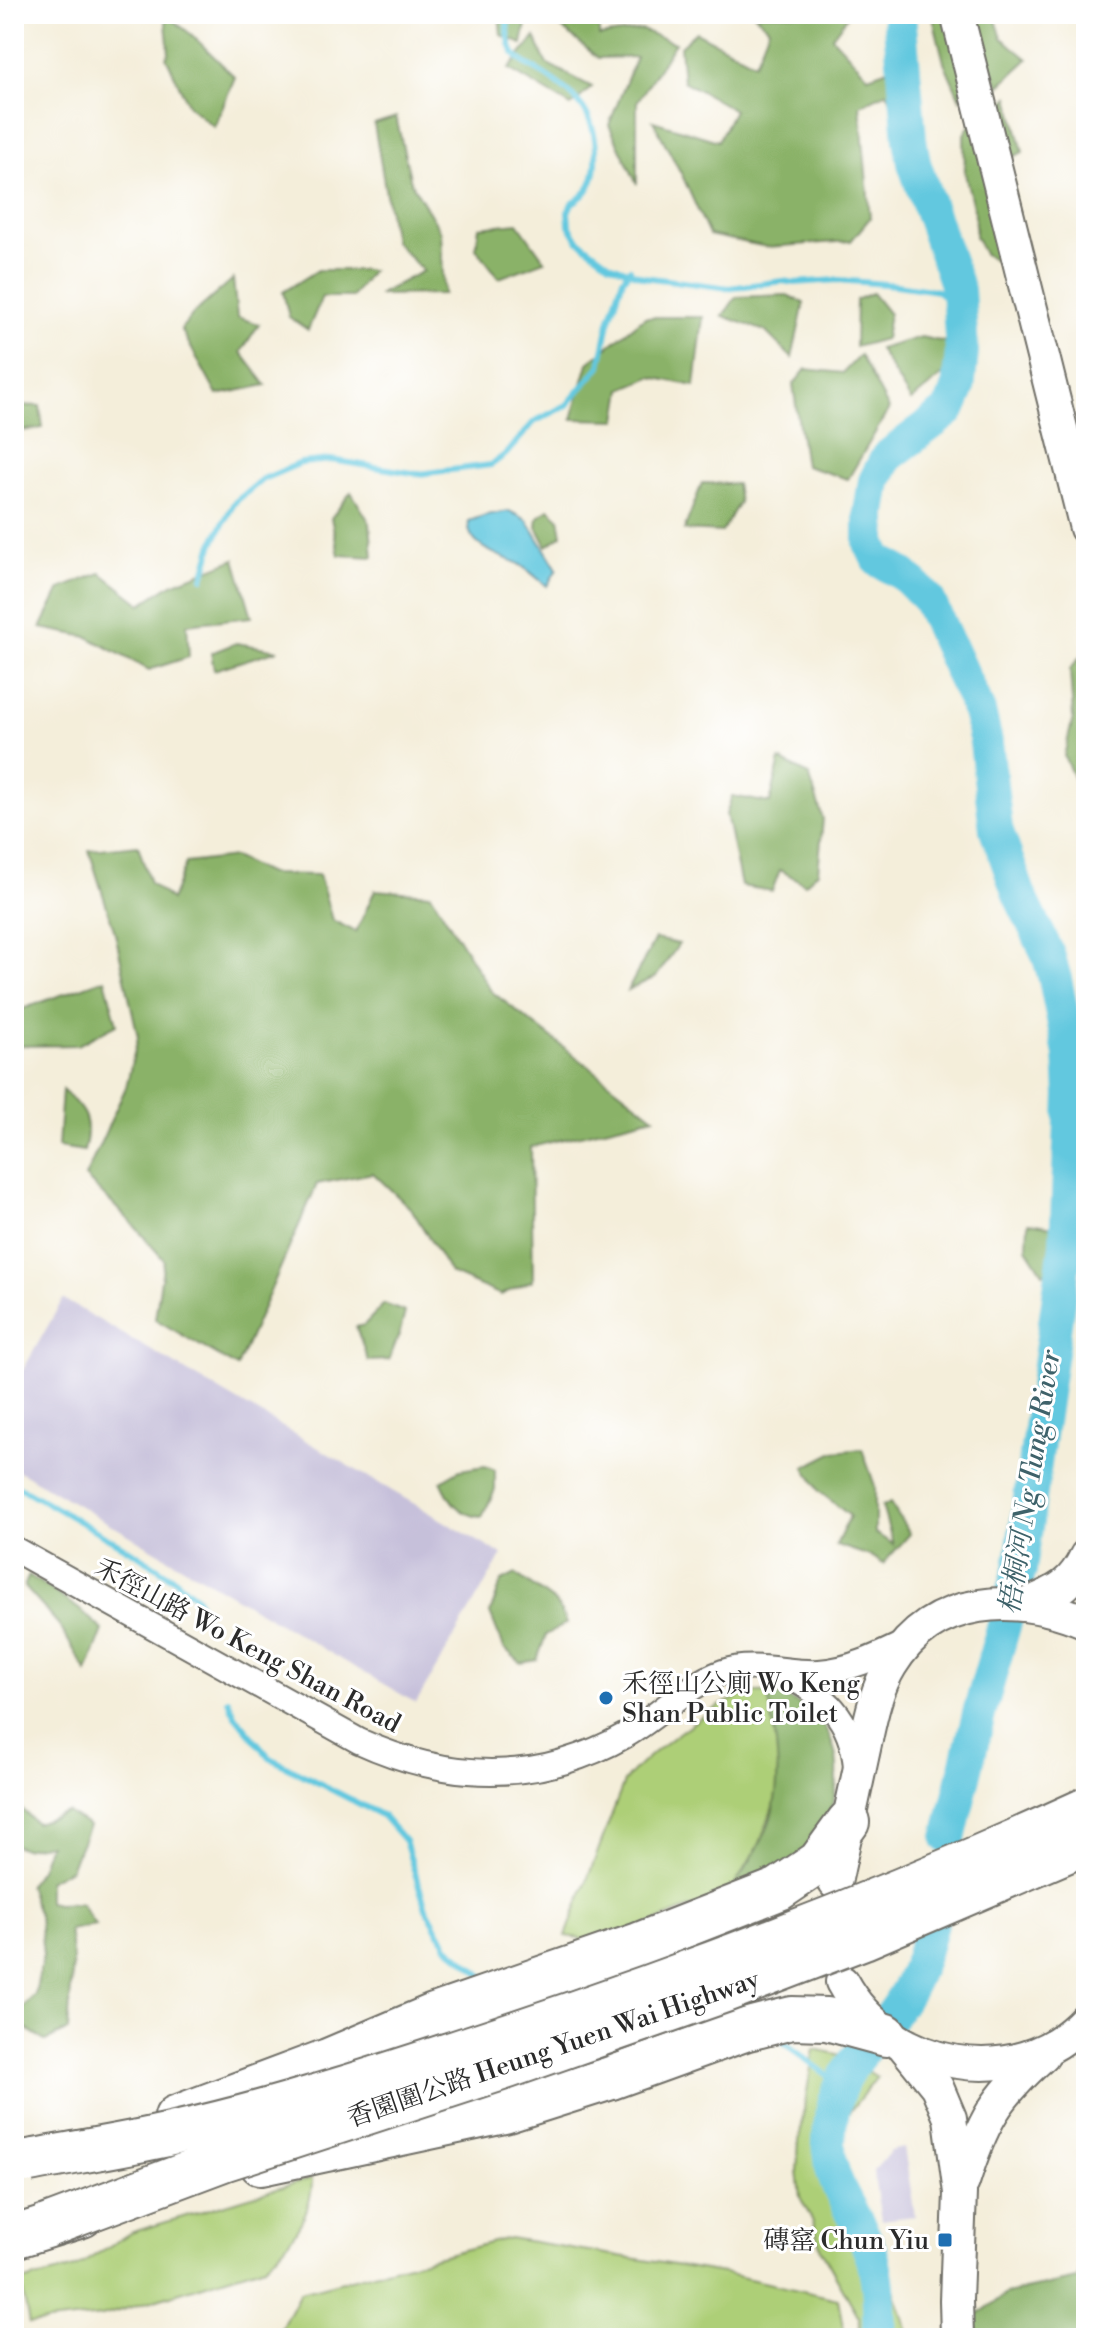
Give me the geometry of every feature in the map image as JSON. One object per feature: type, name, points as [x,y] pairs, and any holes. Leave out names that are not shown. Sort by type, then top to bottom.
[{"type":"highway","name":"香園圍公路 Heung Yuen Wai Highway","points":[[21,2163],[169,2135],[236,2118],[333,2091],[583,2010],[864,1904],[1086,1809]]},
{"type":"highway","points":[[21,2163],[220,2102],[434,2015],[639,1944],[794,1881],[819,1862],[848,1822]]},
{"type":"highway","name":"香園圍公路 Heung Yuen Wai Highway","points":[[30,2231],[236,2155],[508,2067],[725,1991],[864,1938],[1086,1843]]},
{"type":"highway","points":[[30,2231],[288,2157],[504,2112],[767,2023],[809,2017],[848,2004],[908,2049]]},
{"type":"main road","points":[[957,14],[1086,528]]},
{"type":"main road","points":[[835,1883],[873,1713],[883,1680],[898,1655],[922,1632],[948,1615],[984,1604],[1070,1608],[1086,1556]]},
{"type":"main road","points":[[960,2193],[976,2142],[990,2112],[1009,2087],[1086,2019]]},
{"type":"main road","points":[[908,2049],[961,2062],[995,2064],[1023,2059],[1050,2049]]},
{"type":"main road","points":[[908,2049],[937,2087],[950,2118],[960,2193],[957,2338]]},
{"type":"street","name":"禾徑山路 Wo Keng Shan Road","points":[[14,1549],[359,1741],[401,1758],[442,1769],[512,1772],[560,1763],[628,1734],[690,1690],[722,1672],[735,1669],[819,1672],[842,1669],[881,1655],[922,1632]]},
{"type":"street","name":"禾徑山路 Wo Keng Shan Road","points":[[773,1669],[820,1694],[837,1713],[852,1742],[858,1780]]},
{"type":"shaded area","points":[[63,1299],[502,1555],[416,1703],[14,1468],[14,1386]]},
{"type":"shaded area","points":[[904,2148],[915,2216],[881,2220],[873,2170],[891,2151]]},
{"type":"green space","points":[[165,14],[192,35],[235,77],[214,127],[189,106],[166,57],[169,53]]},
{"type":"green space","points":[[499,14],[528,14],[522,44],[501,35]]},
{"type":"green space","points":[[545,14],[599,14],[599,36],[642,30],[675,43],[637,102],[637,184],[609,125],[636,57],[598,58]]},
{"type":"green space","points":[[754,14],[849,14],[832,37],[868,76],[891,68],[904,80],[910,139],[887,92],[860,105],[870,218],[851,241],[767,247],[709,235],[653,121],[718,141],[734,110],[683,81],[680,46],[696,32],[755,63],[769,28]]},
{"type":"green space","points":[[932,14],[958,14],[967,74],[960,99],[944,62]]},
{"type":"green space","points":[[969,14],[994,14],[1002,38],[1028,59],[999,86]]},
{"type":"green space","points":[[535,37],[546,63],[592,87],[571,106],[509,69]]},
{"type":"green space","points":[[1009,97],[1023,152],[1005,161],[993,113]]},
{"type":"green space","points":[[977,115],[1018,272],[984,254],[975,236],[975,216],[965,173],[964,134]]},
{"type":"green space","points":[[396,117],[411,182],[441,232],[444,294],[378,295],[423,271],[394,241],[374,124]]},
{"type":"green space","points":[[518,223],[545,261],[499,278],[476,248],[479,227]]},
{"type":"green space","points":[[318,270],[372,270],[352,297],[322,297],[308,330],[289,317],[283,292]]},
{"type":"green space","points":[[233,279],[237,317],[259,324],[241,352],[266,385],[217,395],[181,329],[193,314]]},
{"type":"green space","points":[[872,293],[889,314],[885,339],[855,347],[856,300]]},
{"type":"green space","points":[[787,295],[804,303],[792,358],[765,331],[723,316],[736,297]]},
{"type":"green space","points":[[645,317],[703,317],[695,386],[651,377],[622,389],[617,420],[572,419],[588,363]]},
{"type":"green space","points":[[921,337],[950,343],[943,375],[911,401],[879,349]]},
{"type":"green space","points":[[860,355],[889,409],[848,479],[805,466],[793,385],[806,369],[843,373]]},
{"type":"green space","points":[[14,405],[40,406],[43,428],[14,432]]},
{"type":"green space","points":[[702,483],[736,484],[739,502],[722,532],[684,530]]},
{"type":"green space","points":[[351,492],[370,523],[373,557],[339,555],[331,518]]},
{"type":"green space","points":[[549,509],[559,518],[562,535],[547,546],[537,527],[538,517]]},
{"type":"green space","points":[[235,559],[252,617],[187,624],[189,657],[149,670],[88,637],[41,628],[60,589],[101,573],[141,604],[172,584]]},
{"type":"green space","points":[[236,643],[278,650],[214,670],[211,653]]},
{"type":"green space","points":[[1086,650],[1086,806],[1064,756],[1073,718],[1070,669]]},
{"type":"green space","points":[[780,760],[809,775],[823,819],[818,872],[805,884],[780,870],[772,891],[741,886],[726,814],[732,796],[770,803]]},
{"type":"green space","points":[[138,845],[150,883],[171,900],[186,863],[234,857],[269,874],[319,875],[332,920],[356,932],[375,890],[431,894],[491,991],[654,1117],[531,1147],[533,1280],[501,1295],[450,1273],[412,1210],[373,1173],[317,1184],[237,1367],[155,1319],[164,1260],[85,1177],[126,1087],[138,1037],[115,933],[89,850]]},
{"type":"green space","points":[[655,939],[679,944],[656,977],[628,990]]},
{"type":"green space","points":[[105,979],[117,1024],[78,1045],[14,1046],[14,1012]]},
{"type":"green space","points":[[62,1090],[85,1116],[87,1131],[84,1151],[58,1147]]},
{"type":"green space","points":[[1028,1223],[1062,1230],[1074,1239],[1085,1255],[1043,1273],[1027,1248]]},
{"type":"green space","points":[[384,1304],[405,1312],[400,1332],[389,1360],[368,1361],[356,1327],[364,1325]]},
{"type":"green space","points":[[862,1449],[875,1486],[875,1533],[893,1544],[882,1506],[890,1503],[910,1534],[883,1564],[873,1557],[836,1545],[850,1516],[819,1491],[805,1467],[834,1452]]},
{"type":"green space","points":[[485,1466],[495,1470],[495,1490],[482,1517],[474,1516],[456,1506],[441,1481],[460,1470]]},
{"type":"green space","points":[[516,1574],[556,1603],[567,1623],[546,1635],[537,1660],[521,1663],[504,1648],[490,1613],[502,1581]]},
{"type":"green space","points":[[29,1575],[79,1609],[103,1630],[87,1672],[59,1625],[24,1586]]},
{"type":"green space","points":[[751,1693],[768,1693],[779,1761],[777,1795],[760,1843],[731,1892],[585,1949],[580,1938],[566,1936],[624,1782],[664,1744],[700,1718]]},
{"type":"green space","points":[[768,1693],[797,1703],[825,1727],[836,1761],[834,1798],[828,1815],[800,1857],[782,1870],[731,1892],[760,1844],[774,1807],[777,1751]]},
{"type":"green space","points":[[14,1802],[36,1823],[67,1812],[89,1826],[70,1869],[48,1881],[48,1902],[81,1903],[95,1925],[69,1930],[73,1961],[68,2030],[46,2041],[23,2027],[14,2032],[14,2016],[35,1995],[43,1955],[39,1916],[28,1885],[40,1869],[49,1844],[24,1849],[14,1845]]},
{"type":"green space","points":[[814,2049],[841,2055],[877,2077],[846,2116],[843,2187],[869,2215],[910,2338],[860,2338],[859,2317],[821,2250],[813,2222],[800,2197],[797,2171],[799,2141]]},
{"type":"green space","points":[[312,2178],[309,2204],[299,2227],[265,2266],[102,2316],[29,2324],[21,2282],[75,2268],[130,2233]]},
{"type":"green space","points":[[509,2238],[723,2273],[838,2299],[845,2338],[276,2338],[300,2292]]},
{"type":"green space","points":[[1086,2256],[1086,2338],[909,2338],[954,2332],[1006,2294],[1077,2279]]},
{"type":"water","points":[[509,511],[527,520],[557,569],[547,586],[521,565],[492,553],[472,537],[469,521]]},
{"type":"waterway","points":[[507,14],[509,41],[516,56],[566,90],[590,120],[596,146],[594,175],[587,191],[572,203],[568,212],[569,225],[578,240],[610,264],[643,277],[729,288],[783,281],[838,280],[896,285],[938,291],[961,311]]},
{"type":"waterway","name":"梧桐河 Ng Tung River","points":[[899,14],[914,163],[958,290],[962,352],[958,389],[949,410],[887,457],[875,481],[870,512],[870,543],[878,560],[904,575],[928,599],[979,712],[986,742],[996,829],[1019,894],[1048,954],[1070,1054],[1072,1095],[1066,1246],[1020,1569],[980,1710],[949,1838]]},
{"type":"waterway","points":[[203,578],[213,543],[234,503],[263,479],[301,463],[331,460],[419,474],[491,465],[506,454],[534,422],[567,405],[600,366],[609,322],[623,279],[630,269]]},
{"type":"waterway","points":[[1067,1215],[1086,1213]]},
{"type":"waterway","points":[[14,1484],[176,1580],[197,1598],[209,1627]]},
{"type":"waterway","points":[[228,1700],[236,1717],[270,1758],[383,1816],[405,1841],[426,1908],[447,1946],[485,1978]]},
{"type":"waterway","name":"梧桐河 Ng Tung River","points":[[879,2338],[879,2298],[873,2259],[833,2173],[829,2141],[832,2116],[844,2078],[908,1990],[932,1919]]},
{"type":"waterway","points":[[778,2038],[839,2084]]},
{"type":"place","name":"禾徑山公廁 Wo Keng Shan Public Toilet","points":[[606,1698]]},
{"type":"place","name":"磚窰 Chun Yiu","points":[[945,2240]]}]
